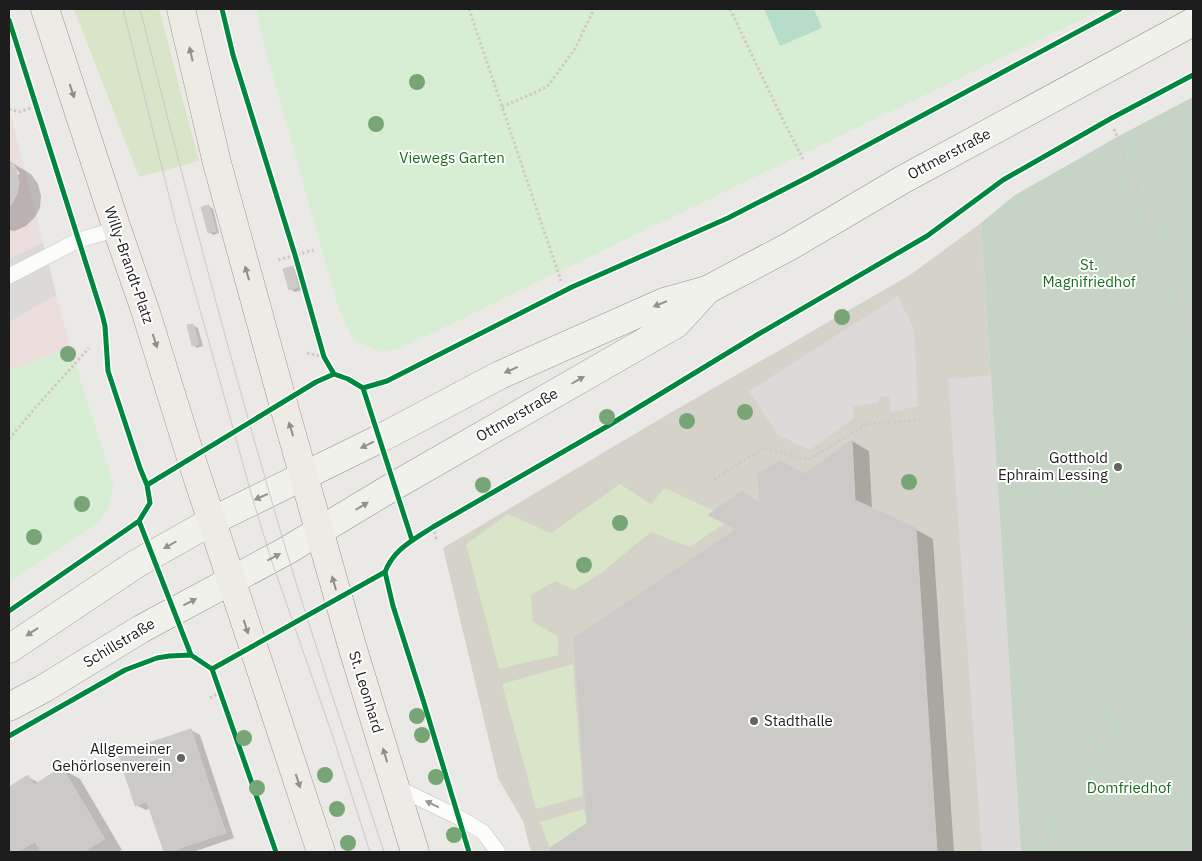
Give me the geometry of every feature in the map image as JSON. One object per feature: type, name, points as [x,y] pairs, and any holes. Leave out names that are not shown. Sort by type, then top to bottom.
[{"type":"main road","name":"Willy-Brandt-Platz","points":[[45,9],[232,580]]},
{"type":"main road","points":[[181,9],[217,163],[305,476]]},
{"type":"main road","name":"St. Leonhard","points":[[305,476],[352,646],[415,852]]},
{"type":"main road","points":[[232,580],[321,852]]},
{"type":"street","name":"Ottmerstraße","points":[[212,521],[402,428],[500,375],[664,302],[707,290],[790,246],[902,180],[1193,22]]},
{"type":"street","name":"Ottmerstraße","points":[[232,580],[320,532],[394,486],[676,324],[707,290]]},
{"type":"street","points":[[9,649],[136,564],[212,521]]},
{"type":"street","name":"Schillstraße","points":[[9,707],[43,689],[141,629],[232,580]]},
{"type":"lane","points":[[9,276],[79,240],[117,229]]},
{"type":"lane","points":[[394,786],[458,817],[483,832],[498,852]]},
{"type":"path","points":[[469,9],[561,280]]},
{"type":"path","points":[[502,107],[547,87],[575,49],[594,9]]},
{"type":"path","points":[[730,9],[782,118],[804,158]]},
{"type":"path","points":[[33,97],[39,115]]},
{"type":"path","points":[[9,109],[19,112],[36,106]]},
{"type":"path","points":[[1114,129],[1193,327]]},
{"type":"path","points":[[292,246],[297,265]]},
{"type":"path","points":[[278,260],[314,250]]},
{"type":"path","points":[[9,439],[89,348]]},
{"type":"path","points":[[321,348],[325,359]]},
{"type":"path","points":[[307,353],[325,359]]},
{"type":"path","points":[[714,479],[764,448],[808,460],[867,424],[924,420]]},
{"type":"path","points":[[426,531],[441,522]]},
{"type":"path","points":[[433,527],[437,541]]},
{"type":"path","points":[[1058,852],[1037,830],[1134,688],[1193,621]]},
{"type":"path","points":[[219,686],[224,701]]},
{"type":"path","points":[[210,698],[221,692]]},
{"type":"shaded area","points":[[9,108],[70,347],[9,371]]},
{"type":"shaded area","points":[[981,223],[1021,852],[531,852],[523,821],[498,778],[443,548],[665,416],[910,275]]},
{"type":"shaded area","points":[[43,243],[56,295],[9,322],[9,259]]},
{"type":"shaded area","points":[[898,296],[914,329],[918,406],[891,412],[889,396],[880,397],[878,403],[853,406],[854,418],[810,450],[778,435],[749,391]]},
{"type":"shaded area","points":[[991,375],[1021,852],[982,852],[948,379]]},
{"type":"green space","points":[[74,9],[159,9],[199,161],[139,177]]},
{"type":"green space","name":"Viewegs Garten","points":[[256,9],[1103,9],[399,349],[381,352],[353,340],[338,306],[263,42]]},
{"type":"green space","points":[[764,9],[814,9],[822,28],[780,46]]},
{"type":"green space","name":"St. Magnifriedhof","points":[[1193,97],[1193,852],[1021,852],[981,223],[1015,195],[1117,137]]},
{"type":"green space","points":[[70,347],[113,481],[111,499],[97,524],[9,583],[9,371]]},
{"type":"green space","points":[[620,484],[651,504],[665,488],[729,518],[725,523],[690,547],[651,532],[601,573],[574,590],[555,581],[531,595],[533,622],[558,636],[558,655],[499,669],[466,544],[508,514],[551,533]]},
{"type":"green space","points":[[573,664],[583,796],[536,809],[502,684]]},
{"type":"green space","points":[[584,809],[587,823],[550,848],[540,822]]},
{"type":"building","points":[[9,161],[16,170],[19,182],[17,194],[9,208]]},
{"type":"building","points":[[209,205],[216,231],[208,233],[201,207]]},
{"type":"building","points":[[293,266],[298,287],[289,290],[283,269]]},
{"type":"building","points":[[193,324],[199,344],[192,346],[187,325]]},
{"type":"building","name":"Stadthalle","points":[[852,440],[855,500],[916,528],[937,852],[551,852],[550,848],[587,823],[574,638],[760,513],[758,474],[780,461],[805,474]]},
{"type":"building","points":[[742,491],[760,504],[760,513],[736,529],[708,515]]},
{"type":"building","points":[[191,729],[208,781],[135,806],[118,753]]},
{"type":"building","points":[[62,767],[105,839],[83,852],[41,852],[35,842],[16,852],[9,852],[9,787],[28,775],[34,785]]},
{"type":"building","points":[[208,781],[226,833],[164,852],[147,802]]},
{"type":"tram line","points":[[123,9],[175,220],[253,500],[271,559],[333,737],[370,852]]},
{"type":"tram line","points":[[140,9],[203,252],[283,540],[384,852]]},
{"type":"cycle path","points":[[222,9],[233,55],[295,255],[324,357],[334,374],[348,379],[363,388],[412,540]]},
{"type":"cycle path","points":[[363,388],[387,381],[572,287],[728,218],[810,176],[1120,9]]},
{"type":"cycle path","points":[[9,20],[102,314],[105,326],[108,371],[147,485],[150,503],[139,521],[9,611]]},
{"type":"cycle path","points":[[469,852],[393,606],[385,572],[393,557],[411,541],[433,527],[606,427],[757,335],[927,236],[1003,180],[1110,119],[1193,75]]},
{"type":"cycle path","points":[[147,485],[316,382],[334,374]]},
{"type":"cycle path","points":[[139,521],[191,655]]},
{"type":"cycle path","points":[[212,669],[385,572]]},
{"type":"cycle path","points":[[9,736],[125,670],[157,658],[191,655],[212,669],[276,852]]},
{"type":"place","name":"Gotthold Ephraim Lessing","points":[[1118,467]]},
{"type":"place","name":"Stadthalle","points":[[754,721]]},
{"type":"place","name":"Allgemeiner Gehörlosenverein","points":[[181,758]]},
{"type":"park label","name":"Domfriedhof","points":[[1129,788]]}]
